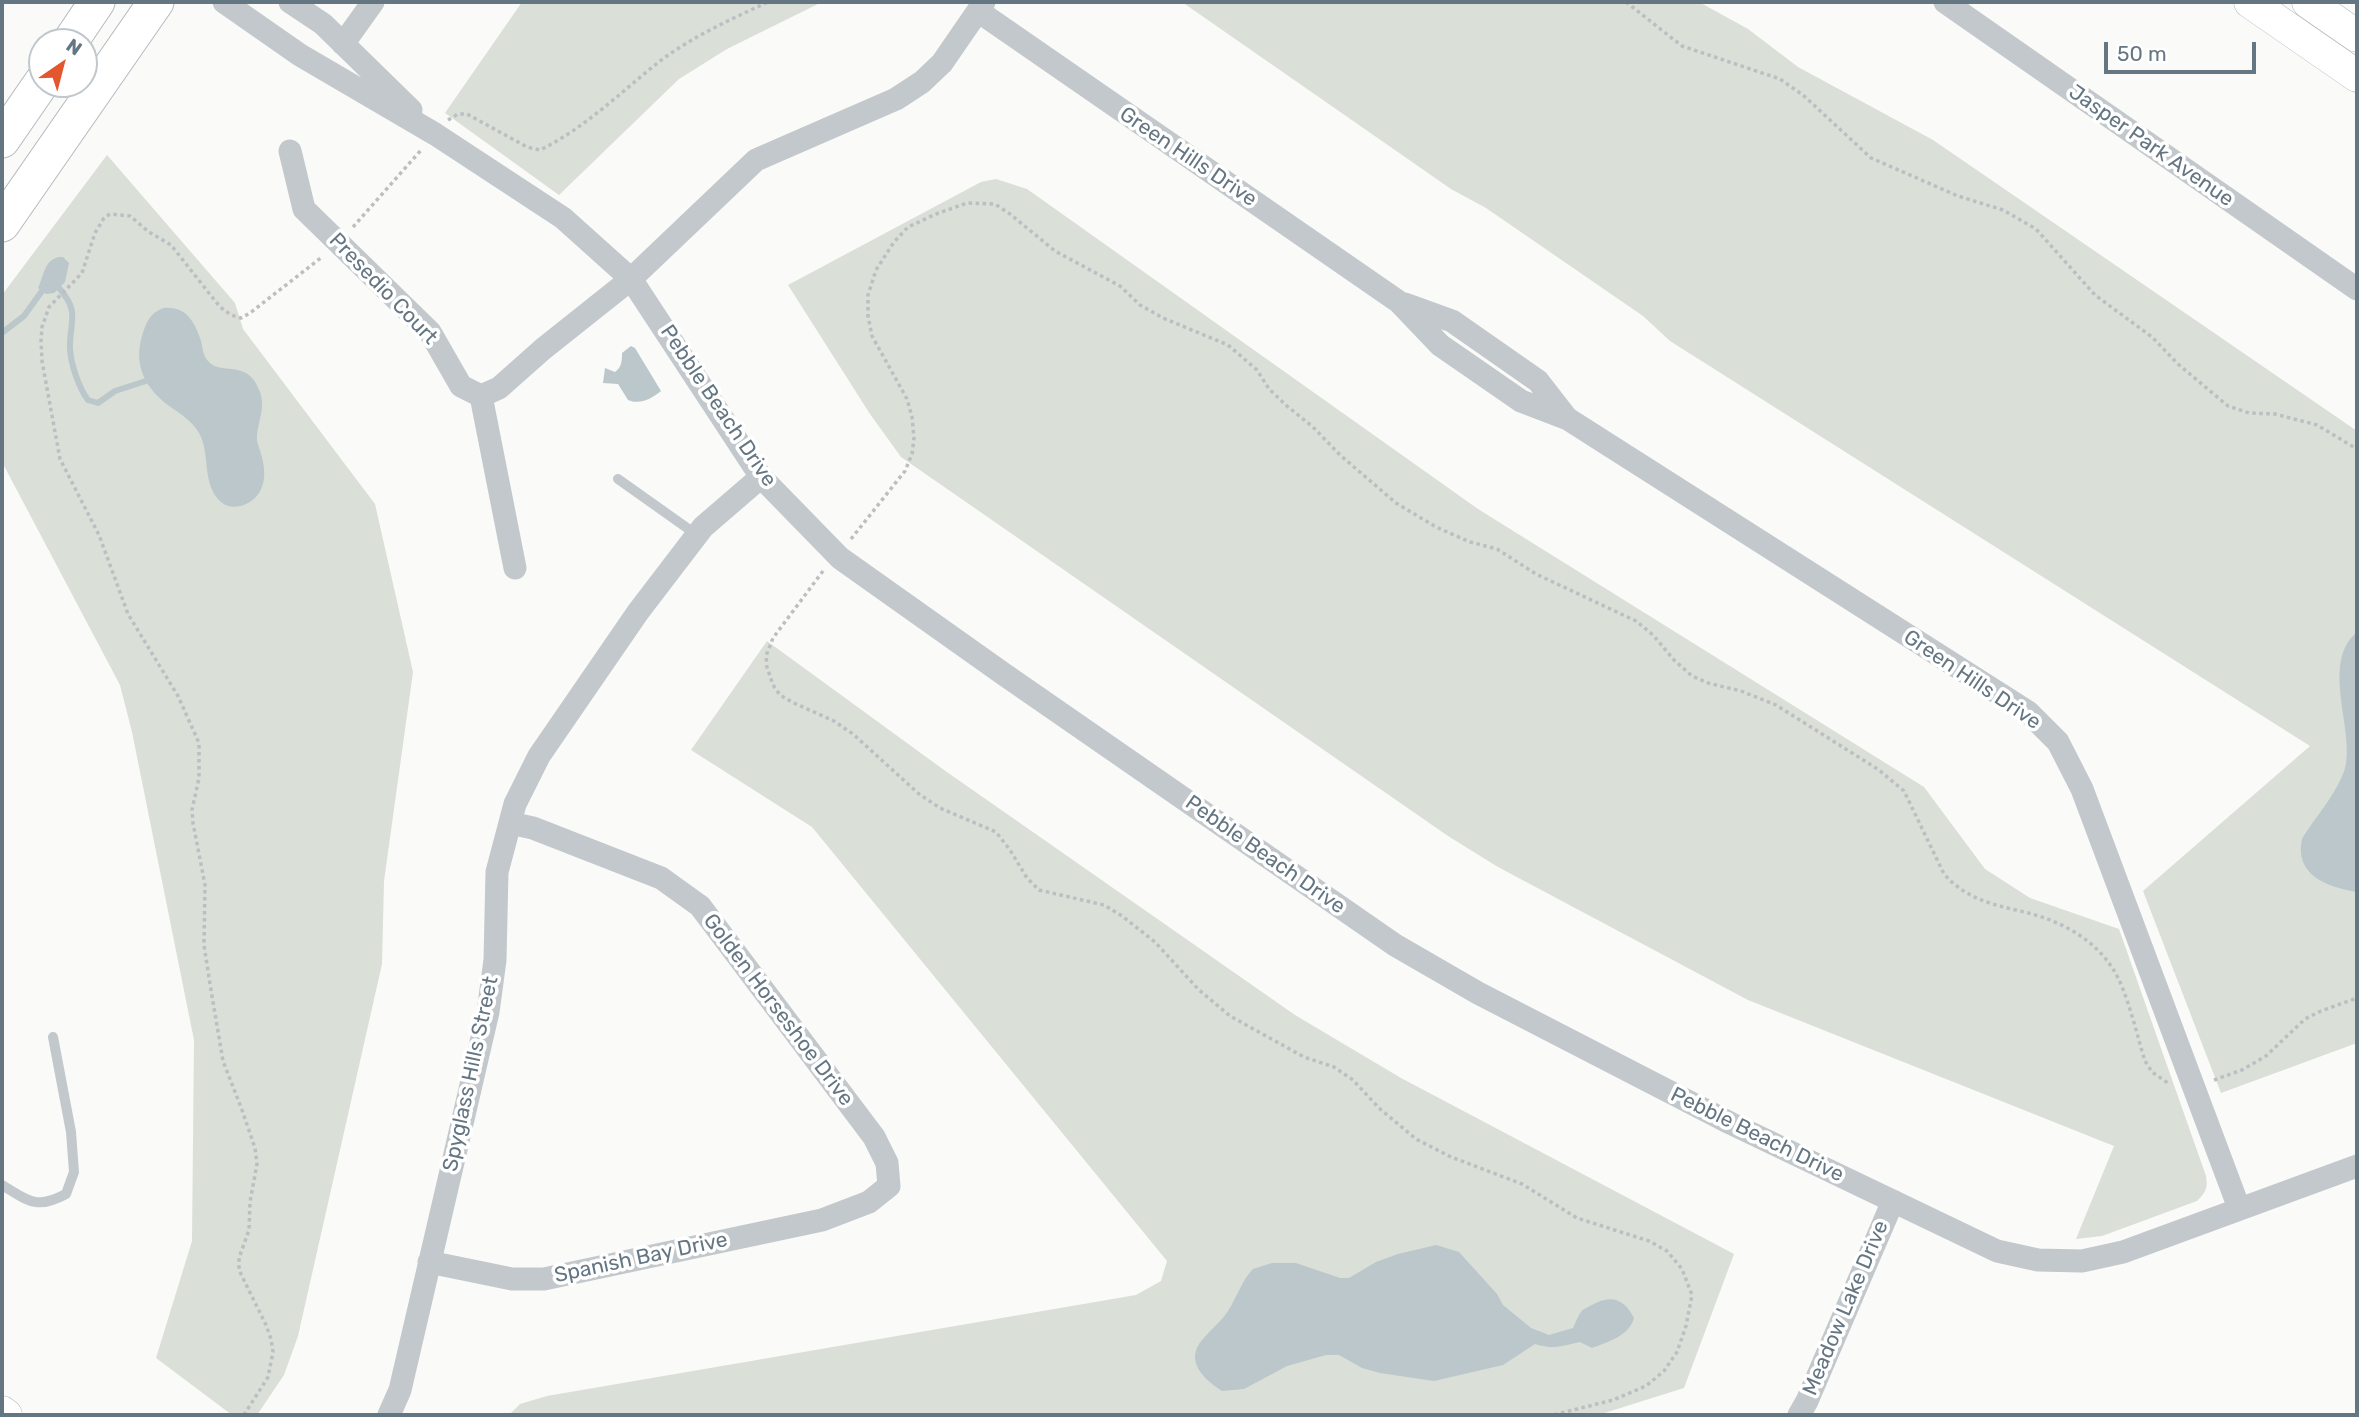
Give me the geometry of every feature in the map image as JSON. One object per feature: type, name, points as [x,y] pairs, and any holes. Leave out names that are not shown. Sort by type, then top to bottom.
[{"type":"main road","points":[[79,28],[97,2]]},
{"type":"main road","points":[[2,224],[156,2]]},
{"type":"main road","points":[[2,140],[31,98]]},
{"type":"street","points":[[224,2],[300,55],[435,134]]},
{"type":"street","points":[[290,2],[323,24],[435,134]]},
{"type":"street","points":[[343,44],[373,2]]},
{"type":"street","name":"Jasper Park Avenue","points":[[1945,2],[2357,289]]},
{"type":"street","points":[[2250,2],[2357,76]]},
{"type":"street","points":[[2308,2],[2357,36]]},
{"type":"street","points":[[515,568],[481,396],[499,388],[631,279],[756,160],[896,99],[922,82],[942,63],[981,7]]},
{"type":"street","name":"Green Hills Drive","points":[[981,7],[1399,302],[1440,345],[1521,401],[1568,419],[2028,712],[2058,741],[2082,789],[2239,1208]]},
{"type":"street","name":"Pebble Beach Drive","points":[[435,134],[563,218],[631,279],[761,477],[837,554],[1016,683],[1395,945],[1478,993],[1718,1117],[1997,1251],[2038,1260],[2082,1261],[2123,1252],[2357,1166]]},
{"type":"street","name":"Presedio Court","points":[[290,151],[304,209],[430,332],[461,386],[481,396]]},
{"type":"street","name":"Spyglass Hills Street","points":[[389,1415],[400,1390],[488,1012],[495,960],[496,872],[514,804],[540,756],[638,612],[703,527],[761,477]]},
{"type":"street","name":"Golden Horseshoe Drive","points":[[510,823],[533,828],[661,877],[700,906],[874,1137],[883,1154],[887,1163],[889,1186],[869,1202],[851,1209]]},
{"type":"street","name":"Meadow Lake Drive","points":[[1799,1415],[1893,1201]]},
{"type":"street","name":"Spanish Bay Drive","points":[[429,1262],[512,1279],[544,1279],[822,1220],[851,1209]]},
{"type":"lane","points":[[618,479],[697,536]]},
{"type":"lane","points":[[2,1185],[30,1201],[48,1203],[66,1194],[74,1172],[71,1132],[53,1037]]},
{"type":"path","points":[[244,1415],[268,1377],[273,1352],[269,1332],[239,1270],[239,1258],[248,1230],[257,1164],[255,1148],[223,1061],[206,958],[205,885],[192,810],[199,778],[199,743],[178,696],[128,614],[99,535],[60,459],[42,361],[41,341],[45,315],[54,299],[82,273],[99,225],[110,214],[130,216],[171,245],[220,307],[241,318],[338,242],[451,117],[467,114],[517,142],[540,150],[597,113],[662,60],[725,21],[768,2]]},
{"type":"path","points":[[1626,2],[1682,46],[1780,79],[1803,95],[1871,158],[1958,196],[2003,210],[2026,222],[2036,229],[2095,295],[2152,337],[2178,364],[2228,406],[2249,413],[2275,414],[2318,425],[2357,449]]},
{"type":"path","points":[[1553,1415],[1613,1400],[1646,1386],[1664,1371],[1677,1352],[1692,1295],[1682,1269],[1667,1251],[1649,1241],[1577,1218],[1522,1184],[1451,1157],[1416,1139],[1379,1108],[1353,1080],[1334,1066],[1304,1057],[1230,1016],[1199,989],[1155,942],[1122,916],[1104,905],[1039,890],[1027,878],[996,832],[940,808],[919,794],[853,734],[834,721],[780,695],[773,685],[766,667],[766,656],[774,638],[837,554],[905,471],[912,454],[914,438],[908,399],[872,336],[868,316],[868,295],[876,270],[894,242],[908,227],[967,203],[995,204],[1055,251],[1120,286],[1140,305],[1163,318],[1228,345],[1256,370],[1278,398],[1396,503],[1436,527],[1470,542],[1497,549],[1545,578],[1636,621],[1692,676],[1776,705],[1879,770],[1904,791],[1944,874],[1954,885],[1971,897],[1993,905],[2047,917],[2067,926],[2087,940],[2114,969],[2145,1061],[2152,1072],[2169,1084],[2218,1080],[2242,1070],[2266,1056],[2305,1019],[2357,998]]},
{"type":"shaded area","points":[[522,2],[822,2],[727,49],[679,79],[559,195],[445,113]]},
{"type":"shaded area","points":[[1182,2],[1699,2],[1748,29],[1798,67],[1933,140],[2357,431],[2357,1043],[2221,1093],[2143,891],[2310,746],[1670,341],[1643,316],[1486,208],[1451,189]]},
{"type":"shaded area","points":[[107,155],[235,303],[243,329],[375,504],[413,672],[384,881],[382,964],[298,1336],[284,1375],[257,1415],[232,1415],[156,1358],[192,1241],[194,1040],[132,732],[120,685],[2,462],[2,295]]},
{"type":"shaded area","points":[[996,179],[1027,189],[1478,509],[1924,787],[1985,869],[2030,898],[2119,929],[2206,1176],[2206,1187],[2197,1201],[2102,1236],[2076,1239],[2114,1146],[1748,1000],[1498,867],[1448,836],[901,457],[870,414],[788,285],[981,182]]},
{"type":"shaded area","points":[[59,257],[69,263],[65,282],[54,293],[46,294],[38,288],[47,265]]},
{"type":"shaded area","points":[[163,308],[177,309],[191,319],[209,362],[249,375],[260,392],[262,404],[257,439],[263,461],[263,483],[258,495],[243,505],[227,505],[215,495],[208,478],[205,450],[199,433],[155,393],[144,376],[139,357],[142,336],[149,319]]},
{"type":"shaded area","points":[[631,346],[635,348],[661,391],[649,399],[628,400],[618,384],[603,383],[605,368],[615,372],[622,361],[622,353]]},
{"type":"shaded area","points":[[2357,632],[2357,892],[2335,887],[2315,877],[2303,862],[2301,851],[2302,839],[2333,793],[2346,764],[2341,660],[2346,645]]},
{"type":"shaded area","points":[[767,641],[944,770],[1295,1015],[1401,1078],[1734,1254],[1684,1388],[1598,1415],[509,1415],[520,1404],[547,1396],[1136,1295],[1161,1281],[1167,1261],[812,827],[691,750]]},
{"type":"shaded area","points":[[1436,1245],[1459,1252],[1497,1294],[1503,1305],[1531,1328],[1549,1335],[1573,1328],[1582,1311],[1602,1300],[1619,1301],[1634,1318],[1623,1334],[1592,1348],[1580,1342],[1553,1347],[1535,1344],[1503,1365],[1434,1381],[1380,1373],[1362,1368],[1339,1355],[1326,1355],[1287,1366],[1244,1389],[1222,1391],[1203,1376],[1199,1369],[1195,1355],[1197,1347],[1225,1315],[1253,1269],[1272,1263],[1296,1263],[1340,1278],[1349,1278],[1376,1262]]},
{"type":"waterway","points":[[59,288],[72,311],[71,355],[79,383],[88,400],[98,403],[115,391],[146,381]]},
{"type":"waterway","points":[[3,332],[24,316],[42,291]]}]
